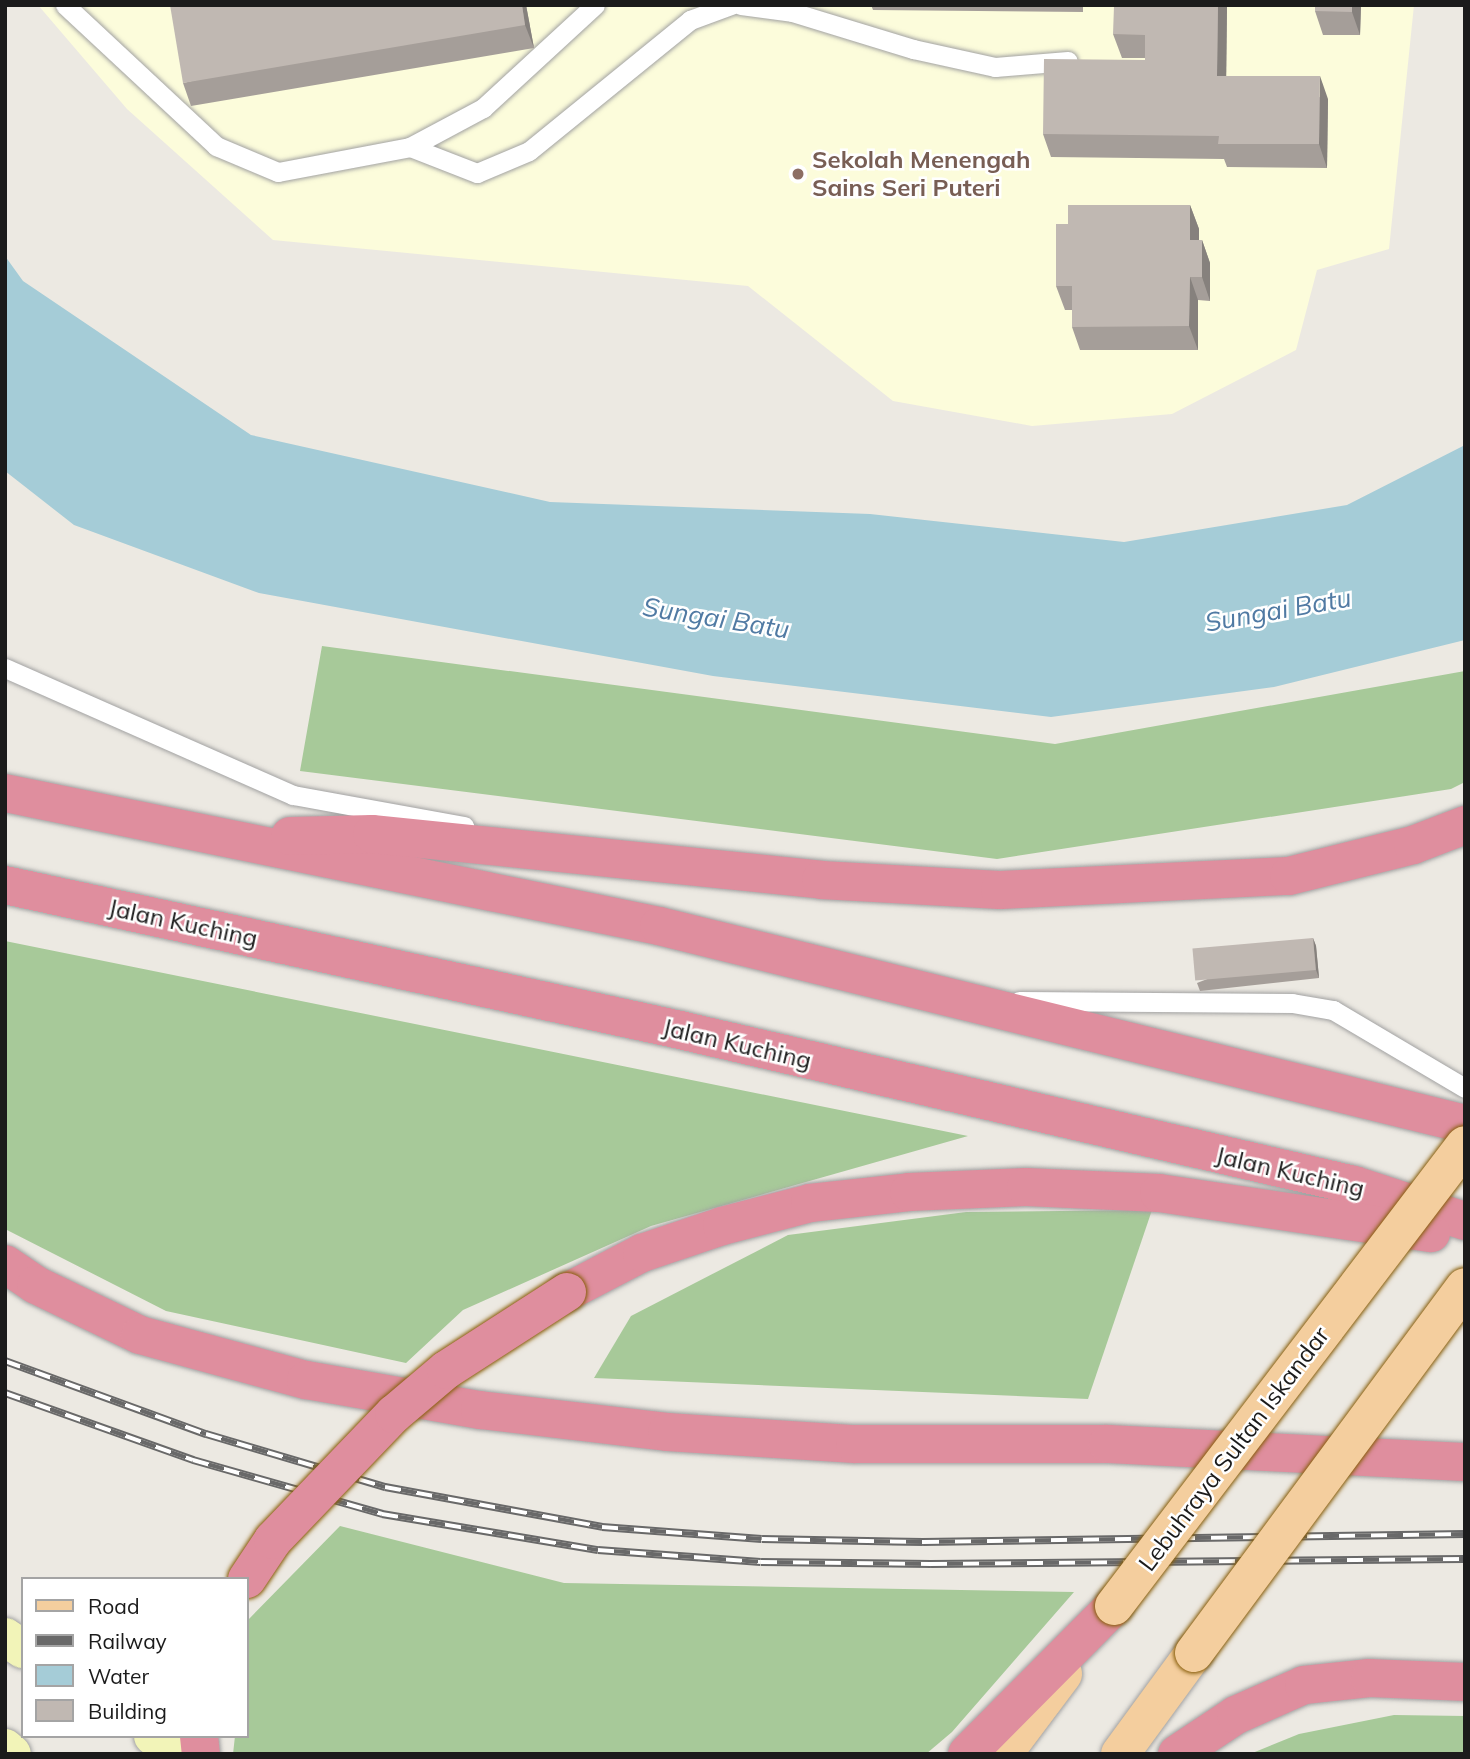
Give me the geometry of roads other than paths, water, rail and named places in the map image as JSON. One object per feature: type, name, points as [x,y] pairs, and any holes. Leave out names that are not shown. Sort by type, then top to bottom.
[{"type":"highway","points":[[5,793],[659,926],[1465,1124]]},
{"type":"highway","points":[[232,838],[372,834],[659,861],[821,880],[1013,889],[1289,876],[1413,845],[1465,825]]},
{"type":"highway","name":"Jalan Kuching","points":[[5,884],[667,1027],[1354,1185],[1465,1221]]},
{"type":"highway","points":[[248,1578],[273,1540],[394,1414],[446,1370],[567,1292],[642,1253],[722,1226],[810,1203],[909,1192],[1026,1187],[1159,1193],[1465,1237]]},
{"type":"highway","points":[[5,1264],[36,1285],[152,1339],[306,1380],[480,1410],[667,1432],[842,1443],[1108,1444],[1465,1462]]},
{"type":"highway","points":[[967,1754],[1114,1606]]},
{"type":"highway","points":[[1177,1754],[1236,1715],[1304,1685],[1370,1678],[1465,1682]]},
{"type":"main road","name":"Lebuhraya Sultan Iskandar","points":[[1003,1754],[1465,1144]]},
{"type":"main road","points":[[1120,1754],[1465,1287]]},
{"type":"main road","points":[[5,1637],[21,1648]]},
{"type":"main road","points":[[156,1738],[181,1754]]},
{"type":"main road","points":[[5,1748],[12,1754]]},
{"type":"lane","points":[[65,5],[216,146],[278,172],[410,147],[483,108],[595,5]]},
{"type":"lane","points":[[410,147],[477,173],[529,151],[690,20],[732,5]]},
{"type":"lane","points":[[741,5],[792,9],[913,49],[995,66],[1091,60]]},
{"type":"lane","points":[[5,668],[293,795],[659,861]]},
{"type":"lane","points":[[962,1000],[1292,1003],[1333,1010],[1465,1088]]},
{"type":"water","name":"Sungai Batu","points":[[5,256],[23,281],[251,435],[550,502],[870,514],[1124,542],[1347,505],[1465,445],[1465,640],[1274,687],[1051,717],[713,676],[259,593],[74,525],[5,471]]},
{"type":"railway","points":[[5,1361],[206,1434],[385,1487],[602,1527],[762,1539],[923,1542],[1465,1534]]},
{"type":"railway","points":[[5,1393],[193,1460],[382,1514],[598,1550],[761,1562],[931,1564],[1465,1559]]},
{"type":"place","name":"Sekolah Menengah Sains Seri Puteri","points":[[798,174]]}]
